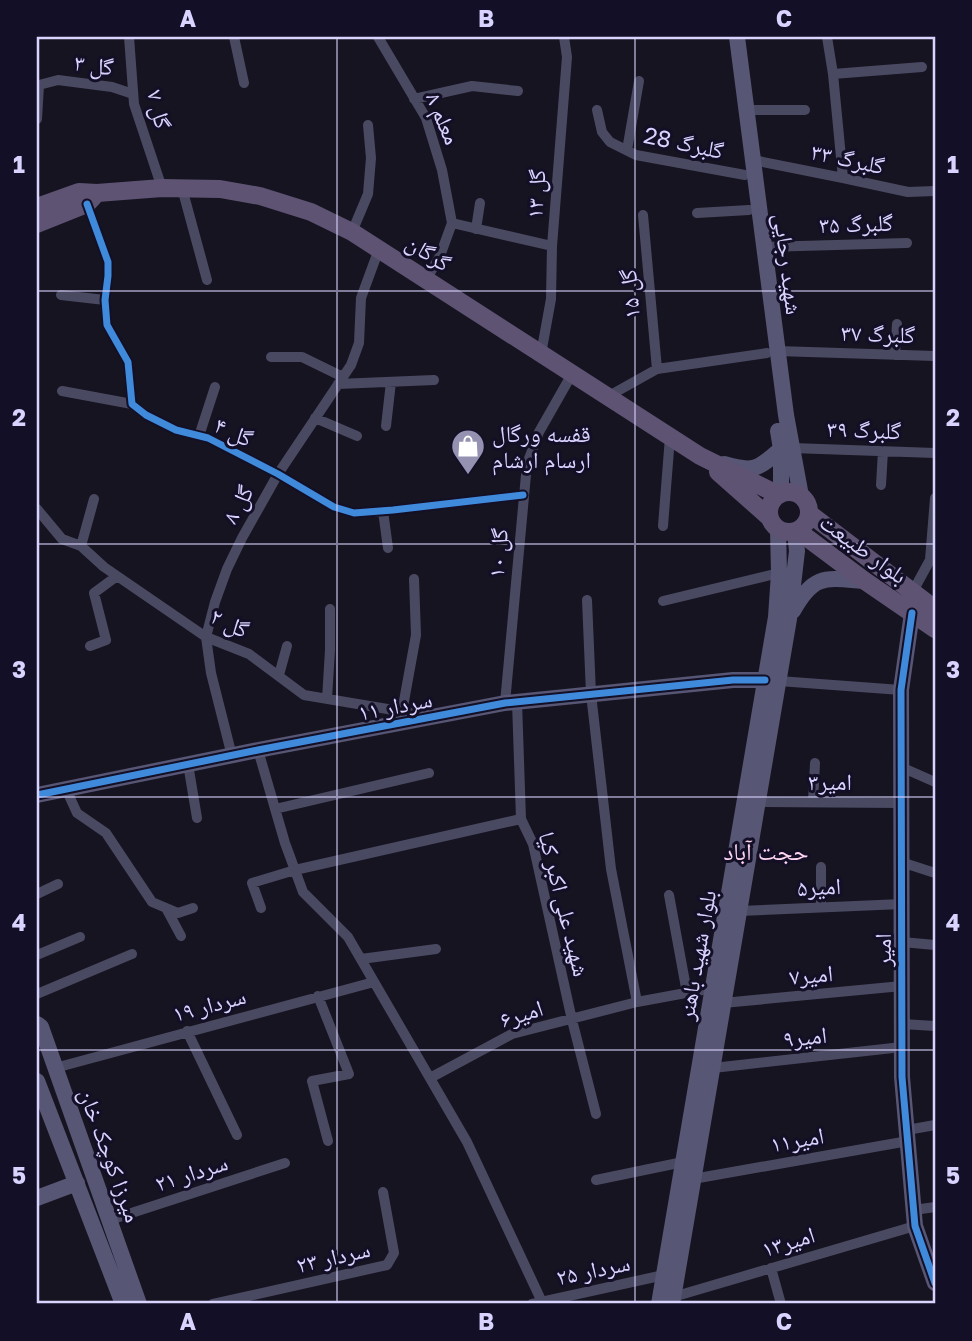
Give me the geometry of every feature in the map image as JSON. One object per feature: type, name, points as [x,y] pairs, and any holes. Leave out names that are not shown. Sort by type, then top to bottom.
[{"type":"main road","name":"شهید رجایی","points":[[727,37],[749,210],[786,449],[801,496]]},
{"type":"main road","name":"شهید رجایی","points":[[737,37],[764,247],[772,352]]},
{"type":"main road","name":"گرگان","points":[[37,224],[92,198],[162,188],[220,189],[260,196],[310,212],[352,232],[700,456]]},
{"type":"main road","name":"گرگان","points":[[37,207],[79,192],[92,198]]},
{"type":"main road","name":"شهید رجایی","points":[[780,495],[786,449]]},
{"type":"main road","points":[[700,456],[751,470],[786,449]]},
{"type":"main road","points":[[700,456],[780,495],[795,493],[801,496],[806,501],[810,514],[804,527],[785,527],[769,511],[771,504],[780,495]]},
{"type":"main road","name":"بلوار طبیعت","points":[[700,456],[785,527],[935,629]]},
{"type":"main road","name":"بلوار طبیعت","points":[[810,514],[935,609]]},
{"type":"main road","name":"بلوار شهید باهنر","points":[[668,1302],[694,1180],[758,802],[772,681],[779,573],[785,527]]},
{"type":"main road","name":"بلوار شهید باهنر","points":[[668,1302],[664,1275],[713,988],[772,681],[789,619],[797,551],[785,527]]},
{"type":"main road","points":[[789,619],[803,593],[826,578],[865,581]]},
{"type":"main road","name":"امیر","points":[[912,613],[901,690],[902,1077],[914,1218],[935,1283]]},
{"type":"main road","name":"سردار ۱۱","points":[[37,795],[232,755],[511,703],[733,680],[772,681]]},
{"type":"main road","name":"میرزا کوچک خان","points":[[37,1024],[41,1027],[139,1304]]},
{"type":"main road","name":"میرزا کوچک خان","points":[[37,1081],[123,1304]]},
{"type":"main road","points":[[56,1130],[74,1121]]},
{"type":"main road","points":[[37,1198],[77,1183]]},
{"type":"street","name":"گل ۷","points":[[129,37],[134,104],[162,188]]},
{"type":"street","points":[[234,37],[244,83]]},
{"type":"street","name":"معلم ۸","points":[[378,37],[426,118],[442,170],[452,223]]},
{"type":"street","name":"گل ۱۳","points":[[541,354],[551,299],[552,246],[567,57],[564,37]]},
{"type":"street","points":[[827,37],[843,178]]},
{"type":"street","points":[[833,74],[922,67]]},
{"type":"street","name":"گل ۳","points":[[37,119],[39,85],[58,80],[112,86],[134,94]]},
{"type":"street","points":[[627,150],[639,80]]},
{"type":"street","points":[[414,99],[472,86],[518,91]]},
{"type":"street","name":"گلبرگ 28","points":[[597,110],[602,132],[610,142],[636,155],[745,175]]},
{"type":"street","points":[[746,110],[805,110]]},
{"type":"street","points":[[352,232],[368,194],[371,158],[368,125]]},
{"type":"street","name":"گلبرگ ۳۳","points":[[753,160],[908,192],[935,191]]},
{"type":"street","points":[[182,188],[207,280]]},
{"type":"street","points":[[62,391],[132,404],[128,362],[107,325],[105,300],[108,262],[92,198]]},
{"type":"street","points":[[477,229],[480,203]]},
{"type":"street","points":[[697,213],[749,210]]},
{"type":"street","name":"گل ۱۵","points":[[643,215],[657,369]]},
{"type":"street","points":[[426,280],[440,256],[452,223],[552,246]]},
{"type":"street","name":"گلبرگ ۳۵","points":[[764,247],[907,243]]},
{"type":"street","name":"گل ۸","points":[[232,755],[211,673],[206,637],[215,602],[242,538],[278,474],[351,365],[359,342],[361,298],[379,249]]},
{"type":"street","points":[[61,295],[105,300]]},
{"type":"street","points":[[895,355],[897,324]]},
{"type":"street","name":"گلبرگ ۳۷","points":[[657,369],[772,352],[935,356]]},
{"type":"street","points":[[271,357],[302,356],[341,380],[434,380]]},
{"type":"street","points":[[607,397],[657,369]]},
{"type":"street","name":"گل ۱۰","points":[[511,703],[527,464],[539,432],[572,374]]},
{"type":"street","points":[[386,426],[391,382]]},
{"type":"street","points":[[198,436],[215,387]]},
{"type":"street","name":"گل ۴","points":[[132,404],[146,415],[176,430],[208,438],[334,507],[354,513],[523,495]]},
{"type":"street","points":[[315,418],[357,436]]},
{"type":"street","points":[[663,526],[670,437]]},
{"type":"street","name":"گلبرگ ۳۹","points":[[786,449],[935,453]]},
{"type":"street","points":[[881,485],[883,451]]},
{"type":"street","points":[[912,593],[930,560],[935,498]]},
{"type":"street","points":[[81,546],[94,499]]},
{"type":"street","name":"گل ۲","points":[[37,509],[62,539],[81,546],[104,567],[206,637],[249,654],[304,695],[432,717]]},
{"type":"street","points":[[383,511],[388,548]]},
{"type":"street","points":[[663,601],[779,573]]},
{"type":"street","points":[[90,646],[106,640],[94,593],[117,576]]},
{"type":"street","points":[[402,712],[416,635],[414,579]]},
{"type":"street","points":[[587,600],[591,694],[611,869],[637,1002]]},
{"type":"street","points":[[327,699],[330,609]]},
{"type":"street","points":[[279,675],[287,646]]},
{"type":"street","points":[[772,681],[901,690]]},
{"type":"street","name":"شهید علی اکبر کیا","points":[[511,703],[521,819],[533,844],[596,1114]]},
{"type":"street","points":[[258,750],[285,843],[303,892],[348,937],[467,1142],[537,1303]]},
{"type":"street","points":[[813,802],[815,763]]},
{"type":"street","points":[[188,764],[197,818]]},
{"type":"street","points":[[901,767],[935,782]]},
{"type":"street","points":[[275,809],[429,773]]},
{"type":"street","points":[[66,789],[76,813],[106,834],[152,902],[178,913],[193,908]]},
{"type":"street","name":"امیر۳","points":[[758,802],[901,803]]},
{"type":"street","points":[[261,908],[252,883],[295,870],[521,819]]},
{"type":"street","points":[[901,862],[935,873]]},
{"type":"street","points":[[821,867],[821,907]]},
{"type":"street","points":[[37,894],[58,884]]},
{"type":"street","points":[[668,895],[687,993]]},
{"type":"street","name":"امیر۵","points":[[739,911],[902,904]]},
{"type":"street","points":[[166,908],[181,936]]},
{"type":"street","points":[[37,955],[80,937]]},
{"type":"street","points":[[902,942],[935,945]]},
{"type":"street","points":[[361,959],[436,949]]},
{"type":"street","points":[[37,994],[132,954]]},
{"type":"street","name":"سردار ۱۹","points":[[55,1068],[374,982]]},
{"type":"street","name":"امیر۷","points":[[723,1003],[902,986]]},
{"type":"street","name":"امیر۶","points":[[430,1078],[512,1034],[637,1002],[713,988]]},
{"type":"street","points":[[318,996],[349,1074],[312,1081],[328,1141]]},
{"type":"street","points":[[902,1024],[935,1026]]},
{"type":"street","points":[[187,1031],[237,1135]]},
{"type":"street","name":"امیر۹","points":[[713,1068],[902,1047]]},
{"type":"street","name":"امیر۱۱","points":[[694,1180],[907,1135],[935,1125]]},
{"type":"street","points":[[596,1180],[684,1162]]},
{"type":"street","name":"سردار ۲۱","points":[[110,1220],[285,1163]]},
{"type":"street","name":"سردار ۲۳","points":[[214,1304],[387,1265],[394,1253],[383,1192]]},
{"type":"street","name":"امیر۱۳","points":[[668,1302],[914,1218],[935,1207]]},
{"type":"street","points":[[771,1268],[781,1304]]},
{"type":"street","name":"سردار ۲۵","points":[[537,1303],[664,1275]]},
{"type":"cycle path","points":[[87,204],[108,262],[105,300],[107,325],[128,362],[132,404],[146,415],[176,430],[208,438],[334,507],[354,513],[523,495]]},
{"type":"cycle path","points":[[912,613],[901,690],[902,1077],[915,1226],[935,1283]]},
{"type":"cycle path","points":[[37,795],[505,703],[733,680],[765,680]]},
{"type":"place","name":"قفسه ورگال ارسام ارشام","points":[[468,476]]},
{"type":"district","name":"حجت آباد","points":[[766,850]]}]
